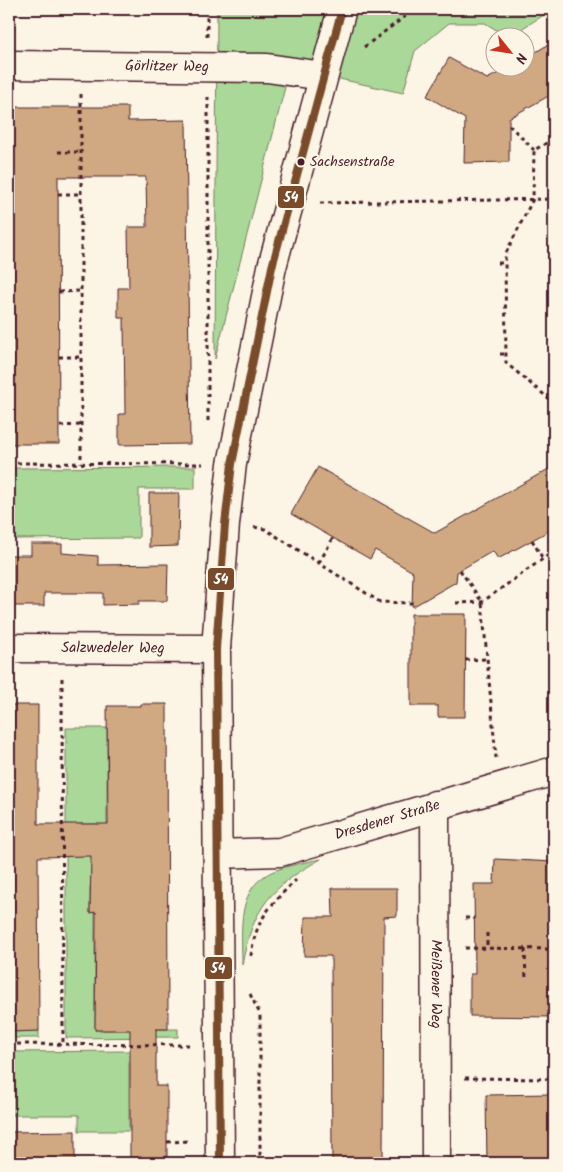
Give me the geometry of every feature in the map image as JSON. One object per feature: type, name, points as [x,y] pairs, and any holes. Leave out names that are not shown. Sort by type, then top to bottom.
[{"type":"street","points":[[220,1163],[216,649],[225,524],[232,464],[272,267],[342,9]]},
{"type":"street","name":"Görlitzer Weg","points":[[9,65],[267,68],[323,76]]},
{"type":"street","name":"Salzwedeler Weg","points":[[9,648],[216,649]]},
{"type":"street","name":"Dresdener Straße","points":[[218,854],[280,852],[554,770]]},
{"type":"street","name":"Meißener Weg","points":[[436,806],[436,1163]]},
{"type":"path","points":[[207,9],[208,424]]},
{"type":"path","points":[[363,48],[415,9]]},
{"type":"path","points":[[81,66],[81,464]]},
{"type":"path","points":[[509,125],[534,150],[533,199],[505,255],[506,363],[554,403]]},
{"type":"path","points":[[534,150],[554,139]]},
{"type":"path","points":[[58,152],[81,152]]},
{"type":"path","points":[[58,194],[81,194]]},
{"type":"path","points":[[289,203],[554,198]]},
{"type":"path","points":[[498,263],[505,263]]},
{"type":"path","points":[[59,292],[81,291]]},
{"type":"path","points":[[500,354],[506,354]]},
{"type":"path","points":[[59,358],[81,357]]},
{"type":"path","points":[[60,426],[81,425]]},
{"type":"path","points":[[9,463],[232,464]]},
{"type":"path","points":[[225,524],[265,529],[380,602],[412,603]]},
{"type":"path","points":[[319,563],[333,538]]},
{"type":"path","points":[[532,540],[543,559]]},
{"type":"path","points":[[456,603],[482,602],[554,551]]},
{"type":"path","points":[[460,570],[482,602],[500,786]]},
{"type":"path","points":[[62,648],[63,1044]]},
{"type":"path","points":[[465,660],[487,659]]},
{"type":"path","points":[[250,959],[253,940],[270,905],[300,876]]},
{"type":"path","points":[[487,933],[487,948]]},
{"type":"path","points":[[435,948],[554,949]]},
{"type":"path","points":[[525,949],[526,981]]},
{"type":"path","points":[[247,988],[260,1014],[260,1163]]},
{"type":"path","points":[[9,1044],[219,1045]]},
{"type":"path","points":[[435,1078],[554,1079]]},
{"type":"green space","points":[[217,9],[554,9],[523,28],[493,28],[485,23],[449,23],[415,51],[403,93],[290,68],[215,359]]},
{"type":"green space","points":[[195,467],[195,489],[139,489],[139,538],[9,539],[9,468]]},
{"type":"green space","points":[[66,728],[107,728],[107,829],[97,824],[78,824],[95,856],[90,888],[90,912],[95,912],[95,1030],[178,1029],[178,1037],[66,1038]]},
{"type":"green space","points":[[321,859],[289,879],[267,901],[252,928],[242,965],[242,923],[247,898],[253,887],[263,877],[276,870]]},
{"type":"green space","points":[[39,1031],[39,1038],[9,1038],[9,1032]]},
{"type":"green space","points":[[129,1051],[129,1131],[79,1131],[79,1115],[9,1115],[9,1052]]},
{"type":"building","points":[[554,41],[554,93],[509,118],[509,162],[464,163],[465,119],[427,96],[449,58],[487,79],[536,78],[536,52]]},
{"type":"building","points":[[9,107],[128,107],[128,121],[186,120],[190,444],[119,445],[119,414],[125,414],[124,318],[118,318],[118,288],[129,288],[128,227],[147,227],[146,177],[58,177],[59,444],[9,444]]},
{"type":"building","points":[[554,466],[554,528],[498,559],[493,551],[457,572],[456,582],[412,607],[413,572],[375,550],[370,559],[291,514],[318,467],[435,533]]},
{"type":"building","points":[[149,493],[179,493],[178,546],[149,547]]},
{"type":"building","points":[[31,544],[62,544],[62,553],[98,556],[98,565],[168,564],[167,601],[139,601],[139,604],[103,605],[103,593],[44,593],[44,606],[9,606],[9,555],[31,555]]},
{"type":"building","points":[[411,614],[466,614],[465,717],[438,717],[438,706],[411,706]]},
{"type":"building","points":[[141,704],[167,704],[168,1029],[156,1029],[156,1086],[167,1086],[167,1163],[130,1163],[130,1030],[95,1030],[96,912],[90,913],[91,856],[38,857],[39,1031],[9,1032],[9,705],[38,705],[38,824],[108,824],[107,706],[141,706]]},
{"type":"building","points":[[495,859],[554,862],[554,1017],[470,1016],[470,974],[475,974],[474,884],[494,884]]},
{"type":"building","points":[[332,888],[397,888],[397,916],[384,917],[383,1163],[332,1163],[331,956],[304,956],[305,917],[333,917]]},
{"type":"building","points":[[554,1094],[554,1163],[487,1163],[486,1095]]},
{"type":"building","points":[[75,1131],[75,1163],[9,1163],[9,1132]]},
{"type":"transit line","name":"54","points":[[220,1163],[216,649],[225,524],[232,464],[272,267],[342,9]]},
{"type":"place","name":"Sachsenstraße","points":[[301,162]]}]
